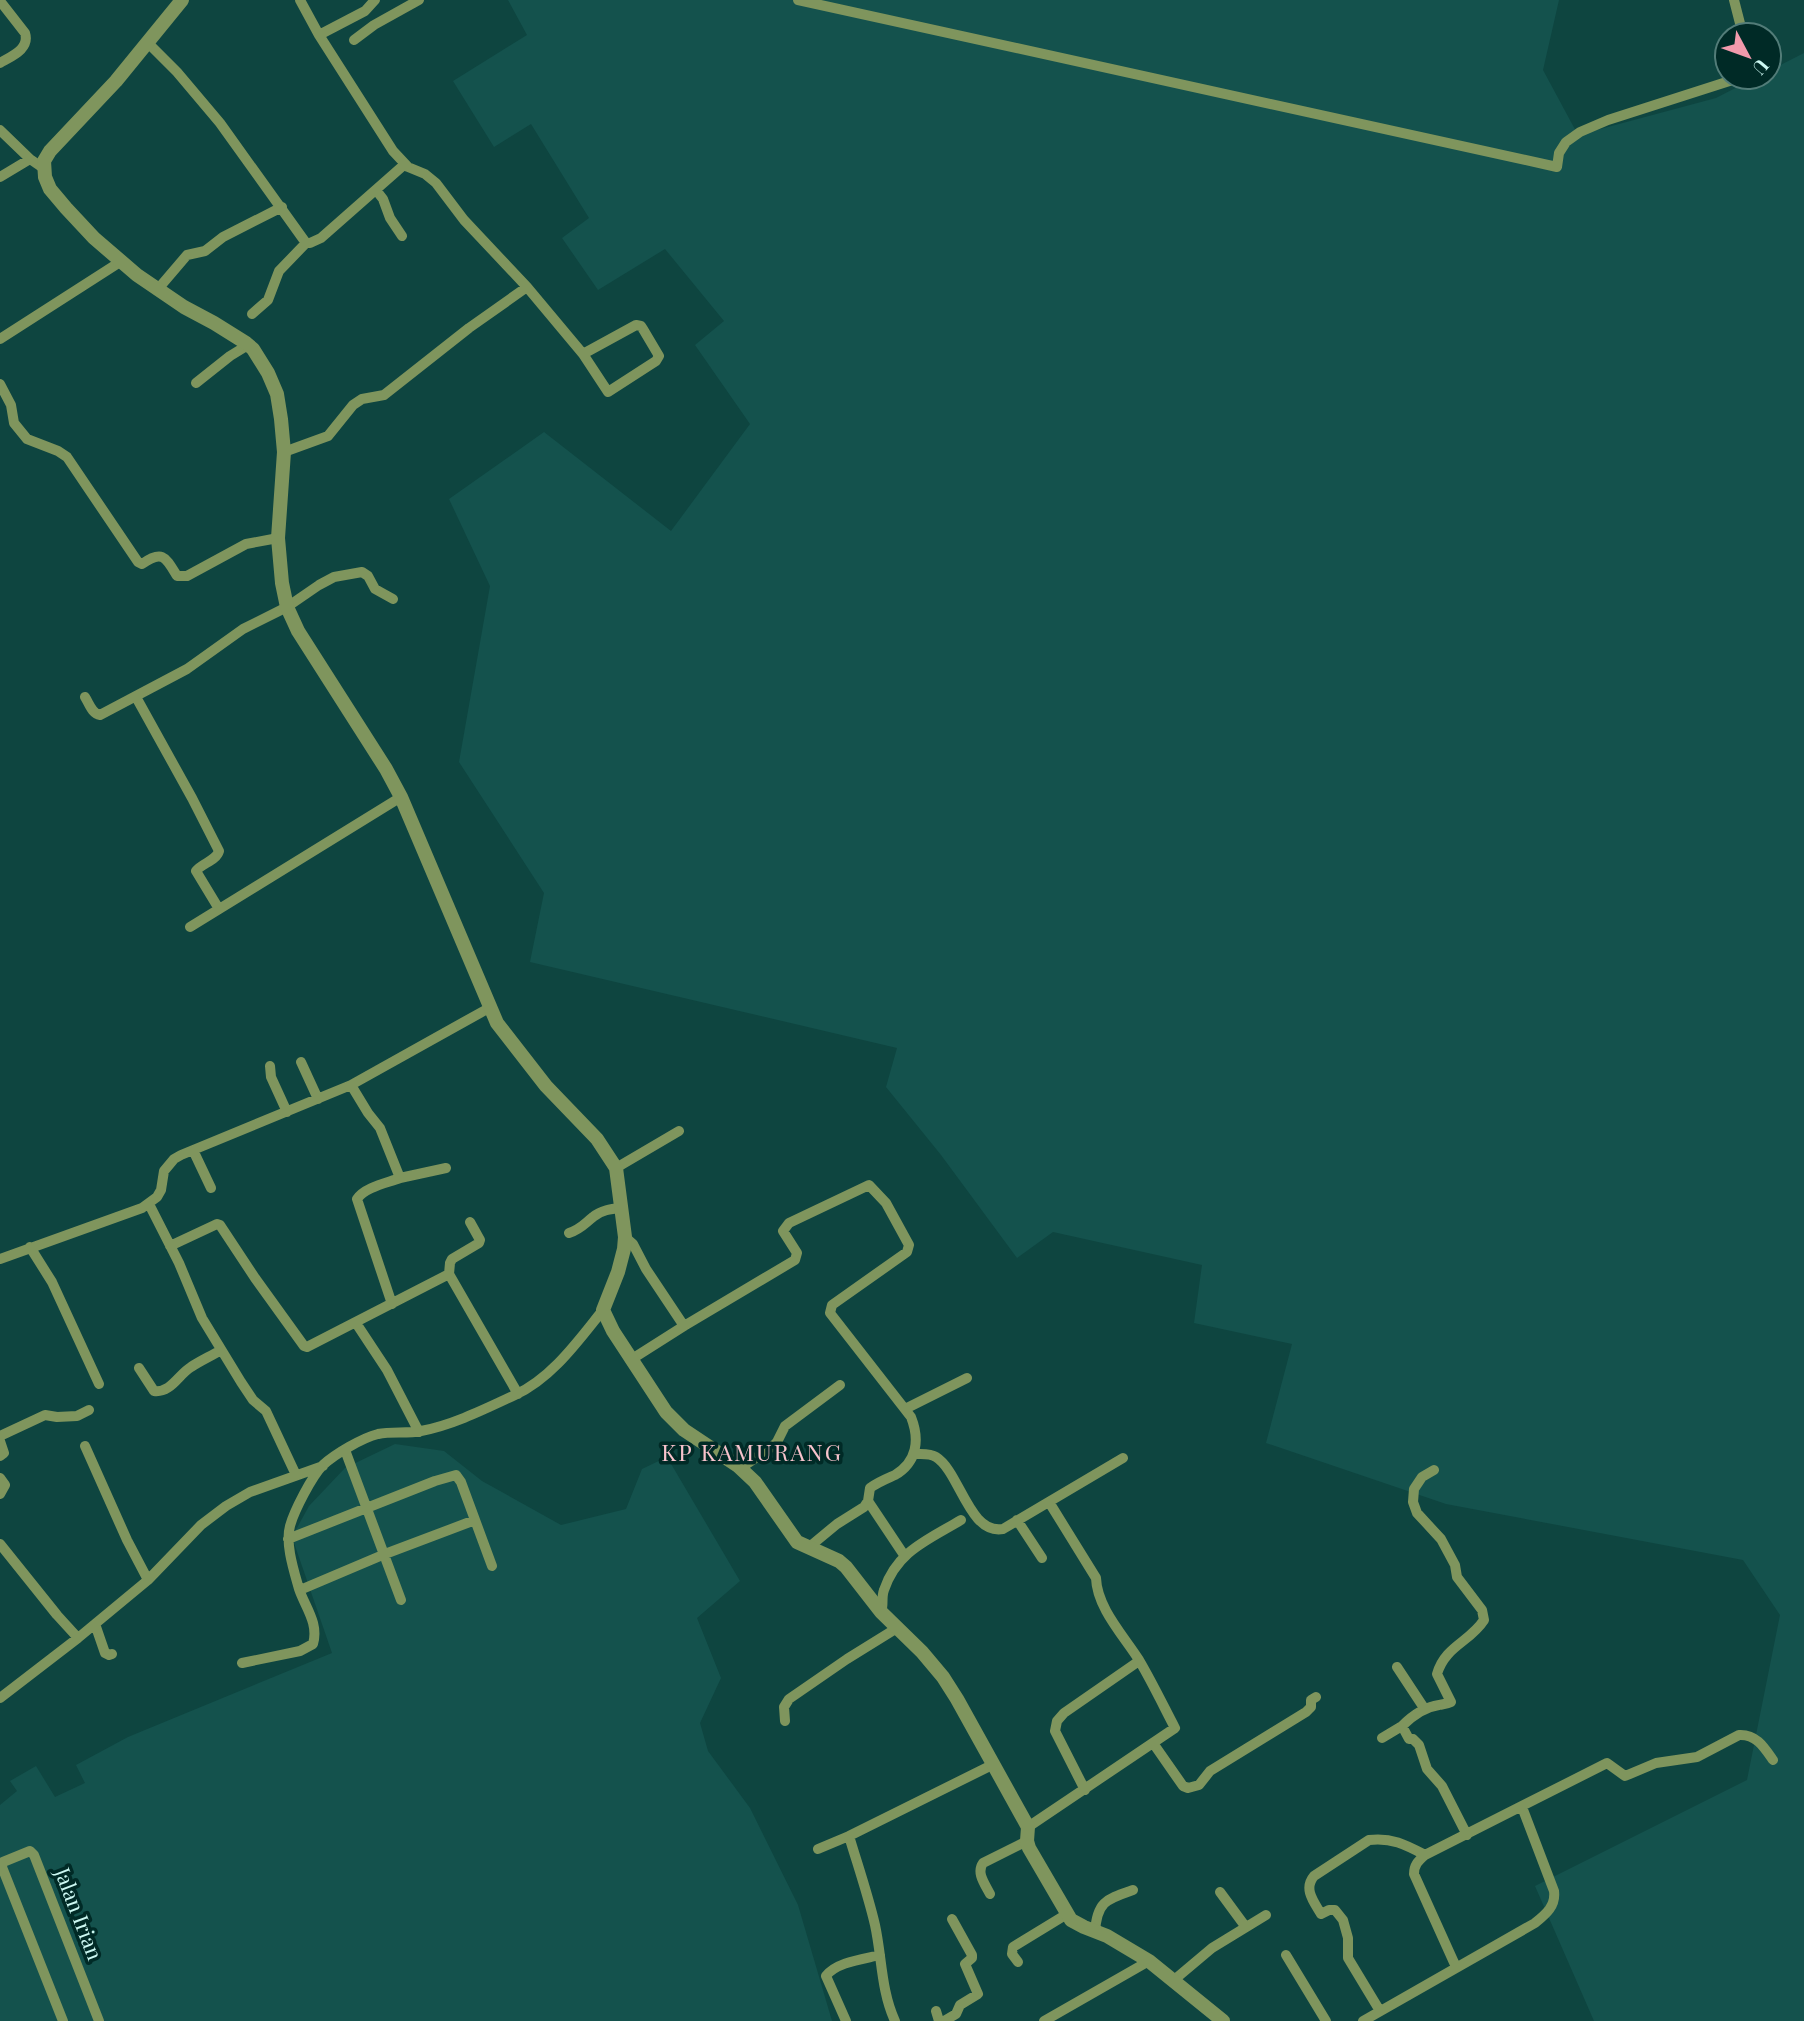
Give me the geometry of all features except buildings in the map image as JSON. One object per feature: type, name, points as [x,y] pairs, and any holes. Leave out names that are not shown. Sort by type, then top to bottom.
[{"type":"street","points":[[0,1699],[148,1580],[201,1525],[226,1506],[250,1492],[323,1465],[357,1441],[382,1433],[419,1432],[450,1423],[518,1394],[554,1367],[603,1310],[621,1260],[625,1237],[615,1168],[597,1139],[546,1086],[497,1023],[401,797],[298,631],[287,607],[278,538],[284,452],[281,419],[277,394],[262,361],[248,345],[184,307],[120,262],[66,208],[44,177],[44,161],[50,151],[116,81],[181,0]]},
{"type":"street","points":[[300,0],[389,146],[405,164],[436,183],[482,240],[527,287],[583,354],[608,392],[656,361],[659,356],[641,326],[636,325],[583,354]]},
{"type":"street","points":[[319,35],[365,11],[375,0]]},
{"type":"street","points":[[354,40],[381,20],[419,0]]},
{"type":"street","points":[[798,0],[1557,167],[1559,153],[1566,142],[1580,132],[1608,120],[1713,86]]},
{"type":"street","points":[[1734,0],[1739,21]]},
{"type":"street","points":[[0,1],[27,38],[17,53],[0,63]]},
{"type":"street","points":[[147,42],[220,122],[306,243]]},
{"type":"street","points":[[0,130],[43,168]]},
{"type":"street","points":[[0,177],[30,159]]},
{"type":"street","points":[[252,314],[268,300],[275,276],[306,243],[321,238],[405,164]]},
{"type":"street","points":[[376,190],[402,236]]},
{"type":"street","points":[[159,289],[187,255],[205,251],[223,237],[282,207]]},
{"type":"street","points":[[0,340],[120,262]]},
{"type":"street","points":[[284,452],[328,436],[362,399],[384,395],[469,328],[527,287]]},
{"type":"street","points":[[196,383],[248,345]]},
{"type":"street","points":[[0,384],[11,405],[14,423],[32,443],[58,451],[67,457],[138,562],[142,564],[154,555],[161,556],[172,565],[177,576],[187,576],[246,544],[278,538]]},
{"type":"street","points":[[85,697],[93,711],[100,715],[187,669],[243,629],[287,607],[334,577],[362,572],[368,576],[375,589],[393,599]]},
{"type":"street","points":[[136,697],[219,851],[218,855],[196,871],[219,909]]},
{"type":"street","points":[[190,927],[401,797]]},
{"type":"street","points":[[0,1259],[149,1204],[162,1190],[164,1171],[174,1159],[351,1085],[489,1008]]},
{"type":"street","points":[[300,1062],[318,1098]]},
{"type":"street","points":[[270,1066],[271,1077],[286,1112]]},
{"type":"street","points":[[351,1085],[380,1128],[400,1178]]},
{"type":"street","points":[[615,1168],[679,1131]]},
{"type":"street","points":[[192,1150],[211,1188]]},
{"type":"street","points":[[393,1304],[357,1199],[365,1191],[400,1178],[446,1168]]},
{"type":"street","points":[[632,1359],[795,1261],[797,1253],[783,1231],[789,1223],[869,1185],[886,1203],[909,1245],[907,1252],[832,1305],[830,1313],[911,1418],[916,1429],[915,1454],[904,1468],[870,1488],[864,1507],[837,1524],[808,1548]]},
{"type":"street","points":[[149,1204],[202,1318],[253,1400],[266,1412],[296,1475]]},
{"type":"street","points":[[569,1233],[584,1226],[595,1214],[607,1209],[621,1208]]},
{"type":"street","points":[[470,1222],[480,1240],[479,1243],[452,1259],[449,1274],[518,1394]]},
{"type":"street","points":[[170,1246],[220,1224],[255,1278],[307,1347],[449,1274]]},
{"type":"street","points":[[625,1237],[633,1244],[646,1269],[684,1326]]},
{"type":"street","points":[[30,1248],[52,1282],[99,1384]]},
{"type":"street","points":[[603,1310],[666,1412],[676,1423],[741,1468],[755,1482],[797,1542],[839,1560],[881,1612],[943,1677],[992,1765],[1067,1914],[1084,1927],[1107,1936],[1149,1961],[1223,2021]]},
{"type":"street","points":[[356,1323],[387,1370],[419,1432]]},
{"type":"street","points":[[139,1368],[154,1391],[158,1392],[170,1387],[192,1365],[221,1350]]},
{"type":"street","points":[[905,1409],[967,1378]]},
{"type":"street","points":[[741,1468],[773,1446],[785,1426],[840,1385]]},
{"type":"street","points":[[0,1456],[4,1453],[0,1438],[45,1415],[77,1416],[89,1410]]},
{"type":"street","points":[[85,1446],[148,1580]]},
{"type":"street","points":[[345,1450],[401,1600]]},
{"type":"street","points":[[915,1454],[936,1456],[987,1528],[1000,1530],[1123,1458]]},
{"type":"street","points":[[242,1663],[300,1651],[313,1644],[313,1623],[300,1590],[288,1539],[292,1519],[300,1501],[323,1465]]},
{"type":"street","points":[[1382,1738],[1424,1708],[1451,1702],[1437,1674],[1440,1665],[1446,1654],[1484,1620],[1485,1614],[1457,1577],[1455,1565],[1441,1539],[1417,1513],[1413,1502],[1414,1489],[1422,1477],[1434,1470]]},
{"type":"street","points":[[288,1539],[366,1507],[456,1475],[492,1566]]},
{"type":"street","points":[[0,1478],[5,1488],[0,1494]]},
{"type":"street","points":[[868,1501],[904,1555]]},
{"type":"street","points":[[990,1894],[979,1872],[983,1863],[1175,1728],[1139,1661],[1097,1592],[1096,1578],[1049,1502]]},
{"type":"street","points":[[300,1590],[384,1554],[475,1520]]},
{"type":"street","points":[[881,1612],[883,1592],[896,1564],[904,1555],[961,1520]]},
{"type":"street","points":[[1017,1520],[1042,1558]]},
{"type":"street","points":[[0,1544],[78,1638]]},
{"type":"street","points":[[95,1624],[105,1653],[111,1654]]},
{"type":"street","points":[[785,1720],[784,1707],[789,1699],[897,1628]]},
{"type":"street","points":[[1085,1790],[1055,1731],[1057,1721],[1063,1713],[1139,1661]]},
{"type":"street","points":[[1397,1667],[1424,1708]]},
{"type":"street","points":[[1153,1743],[1183,1786],[1188,1788],[1199,1785],[1210,1771],[1306,1712],[1311,1707],[1311,1700],[1316,1697]]},
{"type":"street","points":[[1402,1726],[1409,1739],[1419,1745],[1427,1769],[1442,1786],[1467,1835]]},
{"type":"street","points":[[1455,1967],[1414,1874],[1418,1861],[1425,1855],[1607,1763],[1625,1776],[1656,1763],[1697,1757],[1739,1735],[1754,1738],[1762,1744],[1773,1760]]},
{"type":"street","points":[[818,1849],[992,1765]]},
{"type":"street","points":[[1363,2021],[1535,1923],[1549,1910],[1554,1902],[1554,1891],[1522,1807]]},
{"type":"street","points":[[849,1836],[870,1905],[885,1994],[895,2021]]},
{"type":"street","points":[[1380,2011],[1348,1958],[1349,1938],[1343,1920],[1335,1910],[1329,1909],[1321,1914],[1308,1891],[1309,1885],[1314,1876],[1369,1840],[1398,1842],[1425,1855]]},
{"type":"street","name":"Jalan Irian","points":[[63,2021],[2,1867],[4,1862],[30,1852],[34,1855],[99,2021]]},
{"type":"street","points":[[1094,1931],[1100,1906],[1115,1896],[1133,1890]]},
{"type":"street","points":[[1220,1892],[1245,1926]]},
{"type":"street","points":[[1018,1962],[1012,1954],[1013,1947],[1067,1914]]},
{"type":"street","points":[[1174,1980],[1212,1948],[1266,1915]]},
{"type":"street","points":[[944,2021],[956,2014],[960,2005],[978,1994],[965,1964],[972,1955],[952,1919]]},
{"type":"street","points":[[846,2021],[826,1976],[829,1971],[841,1966],[880,1955]]},
{"type":"street","points":[[1286,1955],[1326,2021]]},
{"type":"street","points":[[1044,2021],[1149,1961]]},
{"type":"shaded area","points":[[508,0],[1559,0],[1543,70],[1578,135],[1716,98],[1730,91],[1783,91],[1783,64],[1804,53],[1804,2021],[1594,2021],[1535,1886],[1747,1780],[1780,1615],[1743,1560],[1446,1504],[1266,1443],[1292,1344],[1194,1323],[1202,1265],[1053,1232],[1017,1258],[941,1155],[886,1087],[897,1048],[530,962],[544,893],[459,762],[490,586],[449,499],[544,432],[671,531],[750,424],[695,345],[724,321],[665,249],[598,290],[562,238],[589,218],[531,124],[494,147],[453,81],[527,35]]},
{"type":"shaded area","points":[[395,1444],[444,1451],[482,1481],[561,1525],[626,1509],[642,1469],[667,1457],[740,1581],[697,1618],[721,1678],[700,1723],[708,1751],[750,1808],[798,1905],[832,2021],[0,2021],[0,1805],[17,1791],[10,1781],[36,1766],[55,1797],[85,1783],[76,1765],[128,1737],[332,1653],[292,1537],[309,1506],[345,1468]]},
{"type":"district","name":"KP KAMURANG","points":[[752,1453]]}]
